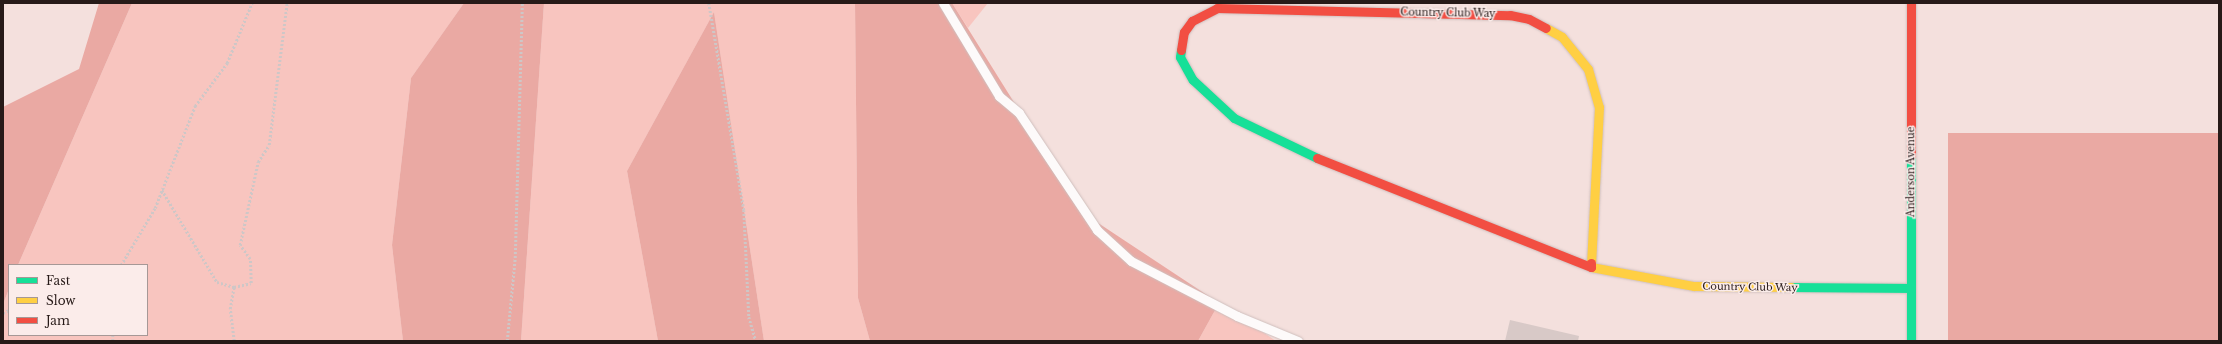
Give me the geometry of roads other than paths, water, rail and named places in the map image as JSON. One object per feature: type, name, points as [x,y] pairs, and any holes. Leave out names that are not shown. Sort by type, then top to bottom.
[{"type":"street","name":"Anderson Avenue","points":[[1911,3],[1911,341]]},
{"type":"street","name":"Country Club Way","points":[[1591,267],[1599,106],[1588,69],[1577,52],[1545,26],[1510,15],[1217,8],[1203,13],[1184,32],[1180,57],[1192,80],[1234,118],[1262,134],[1403,196],[1591,267],[1694,286],[1911,288]]},
{"type":"lane","points":[[943,3],[999,96],[1019,113],[1097,230],[1131,261],[1237,316],[1298,341]]}]
